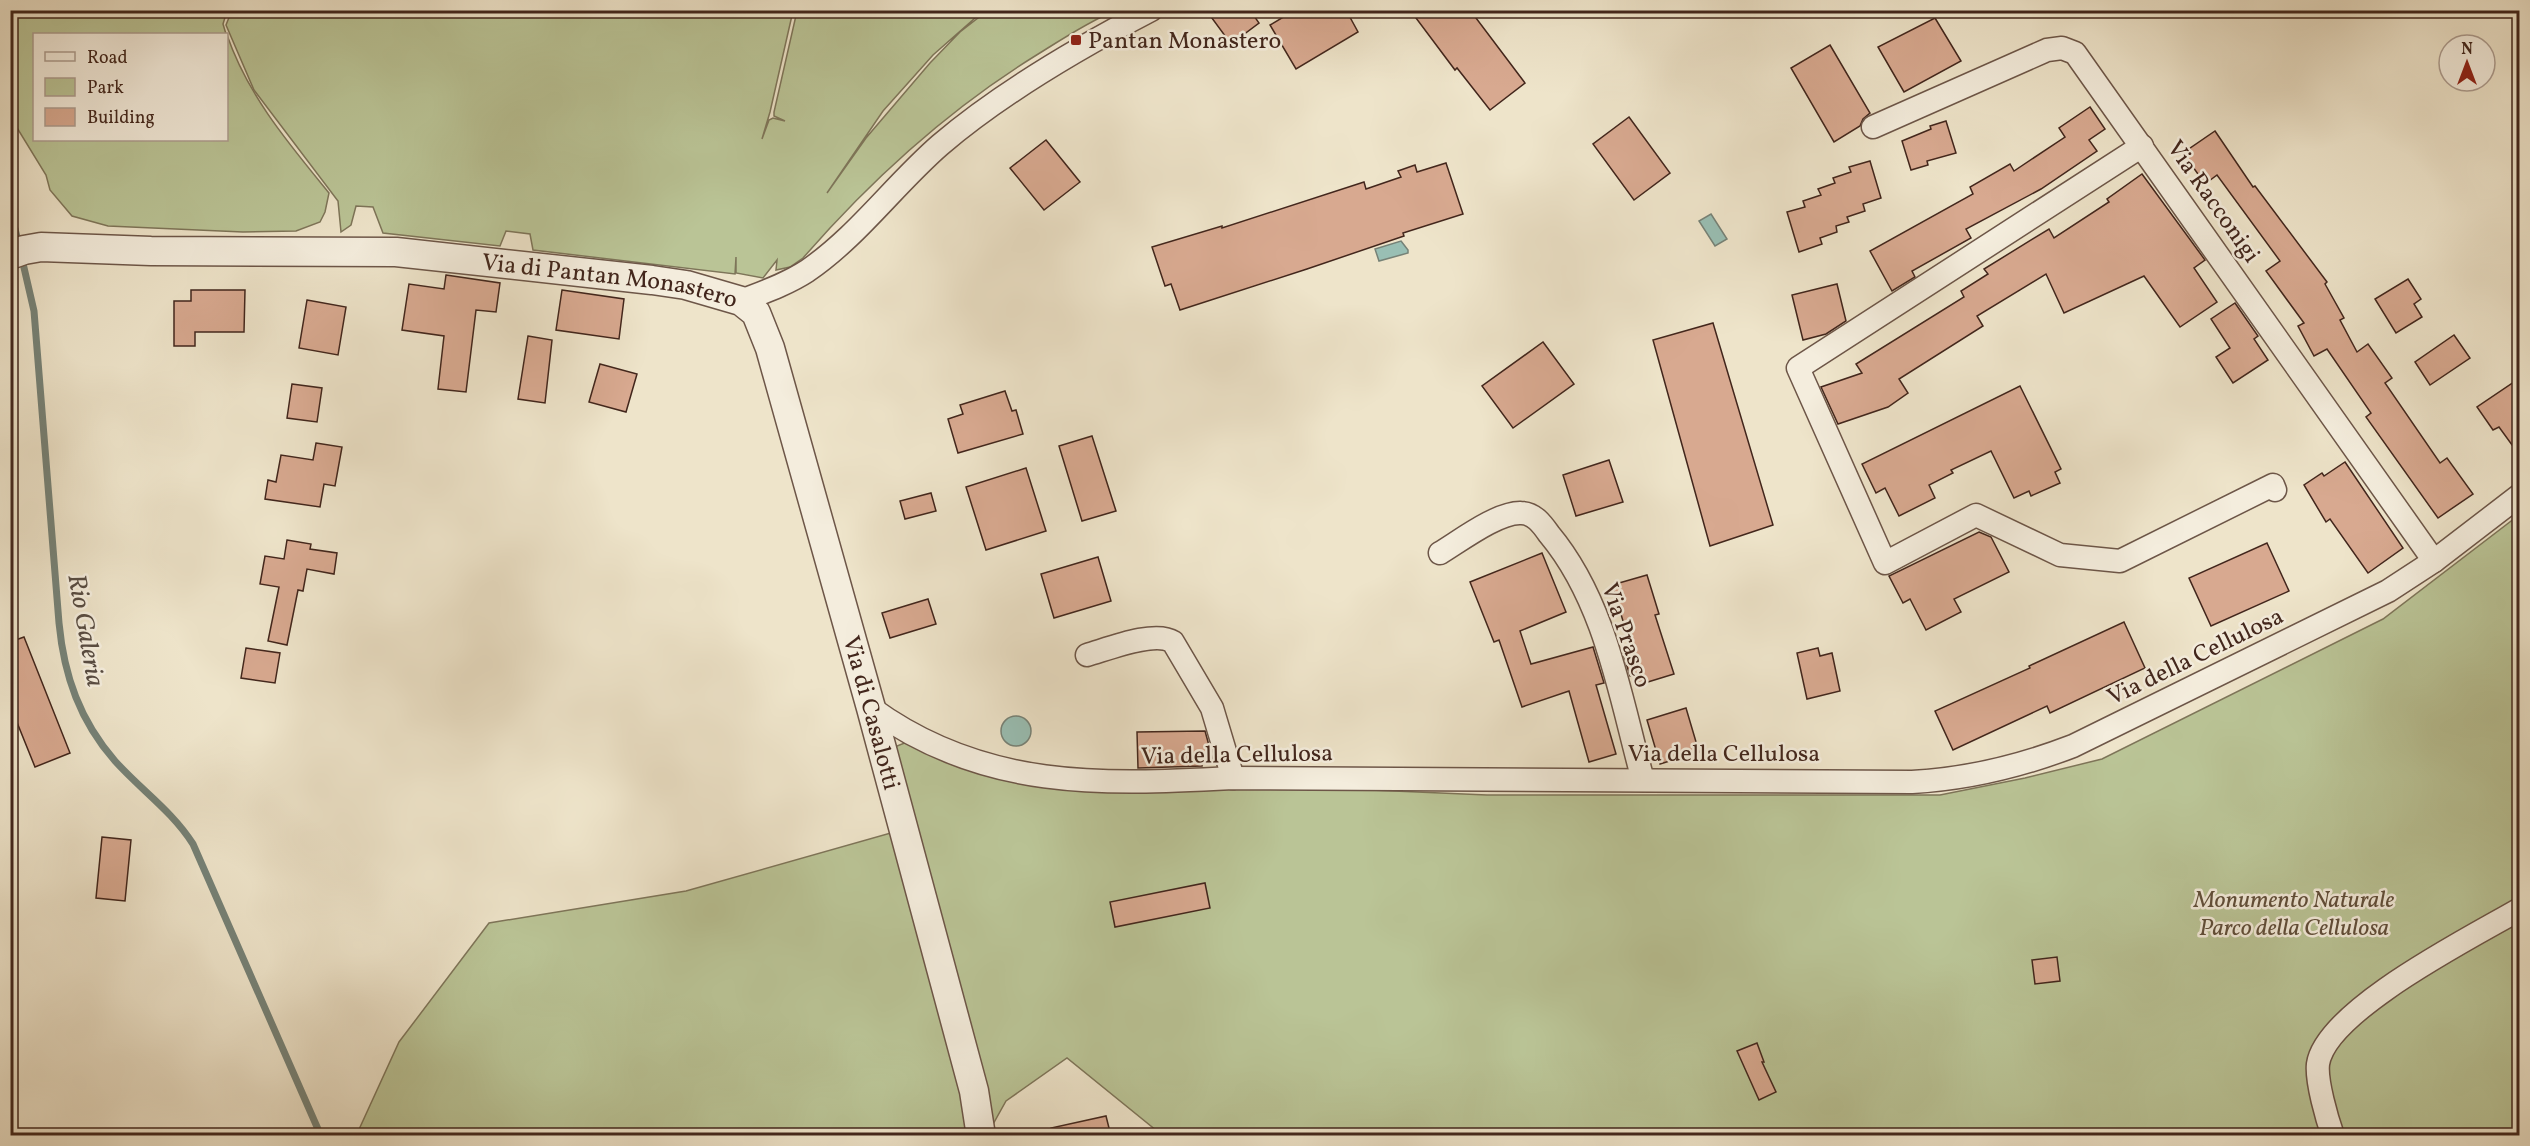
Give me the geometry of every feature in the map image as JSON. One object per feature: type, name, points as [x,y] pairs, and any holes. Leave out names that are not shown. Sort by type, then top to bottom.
[{"type":"street","name":"Via di Pantan Monastero","points":[[10,255],[35,248],[396,252],[652,280],[686,285],[741,301],[782,285],[819,262],[851,234],[925,158],[991,106],[1080,50],[1151,10]]},
{"type":"street","name":"Via Racconigi","points":[[1873,127],[2042,52],[2062,48],[2078,56],[2434,561]]},
{"type":"street","points":[[2142,146],[1798,368],[1885,562],[1976,515],[2060,555],[2120,561],[2273,485],[2275,490]]},
{"type":"street","name":"Via di Casalotti","points":[[741,301],[756,313],[770,348],[871,708],[974,1091],[981,1136]]},
{"type":"street","name":"Via della Cellulosa","points":[[871,708],[895,726],[927,743],[972,760],[1021,773],[1074,780],[1141,783],[1233,778],[1912,782],[1962,778],[2024,763],[2091,738],[2241,662],[2373,599],[2434,561],[2520,495]]},
{"type":"street","name":"Via Prasco","points":[[1440,553],[1507,515],[1527,514],[1539,522],[1574,570],[1597,618],[1608,650],[1643,780]]},
{"type":"street","points":[[1088,655],[1151,638],[1167,638],[1173,642],[1212,708],[1233,778]]},
{"type":"street","points":[[2333,1136],[2326,1115],[2318,1063],[2327,1043],[2344,1021],[2376,996],[2520,909]]},
{"type":"green space","points":[[11,10],[227,11],[223,24],[226,33],[33,33],[33,141],[228,141],[228,37],[246,79],[258,99],[285,138],[329,193],[325,212],[320,222],[296,231],[243,232],[108,226],[72,216],[50,190],[46,175],[11,118]]},
{"type":"green space","points":[[232,10],[793,11],[762,139],[769,120],[773,118],[785,121],[774,116],[774,112],[797,11],[983,11],[933,55],[883,111],[827,193],[866,138],[930,63],[960,32],[987,11],[1114,11],[1064,38],[971,100],[883,174],[803,258],[790,267],[776,270],[777,260],[763,278],[736,273],[736,257],[735,274],[533,250],[530,234],[506,231],[500,246],[383,233],[373,207],[356,206],[351,225],[341,232],[338,201],[254,90],[226,25]]},
{"type":"green space","name":"Monumento Naturale Parco della Cellulosa","points":[[2519,515],[2519,1135],[1162,1135],[1067,1058],[1006,1101],[987,1135],[356,1136],[399,1042],[489,923],[686,891],[912,827],[892,748],[907,742],[953,762],[1324,788],[1487,795],[1940,795],[2025,778],[2102,759],[2383,619]]},
{"type":"water","points":[[1711,214],[1727,239],[1715,246],[1699,221]]},
{"type":"water","points":[[1401,241],[1408,253],[1379,261],[1375,249]]},
{"type":"water","points":[[1016,716],[1026,721],[1031,731],[1026,741],[1016,746],[1006,741],[1001,731],[1006,721]]},
{"type":"building","points":[[1206,10],[1250,10],[1259,23],[1231,44]]},
{"type":"building","points":[[1295,10],[1346,10],[1358,32],[1296,69],[1270,25]]},
{"type":"building","points":[[1410,10],[1470,10],[1525,83],[1490,110],[1457,68],[1455,70]]},
{"type":"building","points":[[1935,18],[1961,61],[1904,92],[1878,47]]},
{"type":"building","points":[[1830,45],[1870,113],[1863,119],[1860,126],[1834,142],[1791,68]]},
{"type":"building","points":[[2090,107],[2105,129],[2089,140],[2097,151],[2041,189],[1966,229],[1971,238],[1912,271],[1915,277],[1892,291],[1870,251],[1973,194],[1970,187],[2010,164],[2014,171],[2065,137],[2059,128]]},
{"type":"building","points":[[1629,117],[1670,173],[1634,200],[1593,144]]},
{"type":"building","points":[[1946,121],[1956,153],[1927,161],[1928,165],[1911,170],[1902,141],[1931,129],[1930,126]]},
{"type":"building","points":[[2215,131],[2253,187],[2255,186],[2327,282],[2325,284],[2344,318],[2340,320],[2357,352],[2368,344],[2392,378],[2385,383],[2440,463],[2447,458],[2473,494],[2438,518],[2366,417],[2371,413],[2327,349],[2314,356],[2298,326],[2304,323],[2266,271],[2280,261],[2217,175],[2205,184],[2183,153]]},
{"type":"building","points":[[1046,140],[1080,182],[1044,210],[1010,168]]},
{"type":"building","points":[[1870,161],[1881,198],[1863,204],[1865,211],[1847,217],[1849,222],[1836,226],[1837,232],[1820,238],[1822,244],[1799,252],[1787,212],[1805,207],[1803,201],[1821,195],[1818,189],[1835,183],[1833,178],[1851,172],[1849,167]]},
{"type":"building","points":[[1446,163],[1463,214],[1403,233],[1404,236],[1307,269],[1180,310],[1171,284],[1165,286],[1152,247],[1222,226],[1222,228],[1364,182],[1366,189],[1401,177],[1398,171],[1415,165],[1417,172]]},
{"type":"building","points":[[2142,174],[2205,260],[2194,268],[2217,302],[2180,327],[2144,276],[2064,313],[2046,274],[1977,316],[1983,326],[1899,379],[1908,393],[1888,407],[1838,424],[1821,387],[1862,373],[1856,364],[1964,297],[1961,291],[1988,274],[1984,269],[2049,229],[2054,238],[2109,202],[2107,199]]},
{"type":"building","points":[[446,275],[500,283],[496,312],[476,310],[466,392],[438,389],[444,336],[402,330],[409,284],[444,289]]},
{"type":"building","points":[[2408,279],[2421,299],[2414,304],[2422,317],[2396,333],[2375,299]]},
{"type":"building","points":[[1837,284],[1846,321],[1826,334],[1803,340],[1792,295]]},
{"type":"building","points":[[191,290],[245,290],[244,332],[195,332],[195,346],[174,346],[174,301],[191,301]]},
{"type":"building","points":[[562,290],[624,299],[619,339],[556,330]]},
{"type":"building","points":[[307,300],[346,307],[338,355],[299,348]]},
{"type":"building","points":[[2235,303],[2258,336],[2254,339],[2268,360],[2233,383],[2216,357],[2230,348],[2211,319]]},
{"type":"building","points":[[1713,323],[1773,525],[1710,546],[1653,340]]},
{"type":"building","points":[[2454,335],[2470,358],[2430,385],[2415,362]]},
{"type":"building","points":[[528,336],[552,340],[545,403],[518,399]]},
{"type":"building","points":[[1543,342],[1574,384],[1513,428],[1482,386]]},
{"type":"building","points":[[600,364],[637,374],[626,412],[589,402]]},
{"type":"building","points":[[2520,378],[2520,456],[2499,427],[2493,430],[2477,407]]},
{"type":"building","points":[[292,384],[322,388],[317,422],[287,418]]},
{"type":"building","points":[[2020,386],[2061,469],[2055,472],[2060,483],[2031,496],[2029,491],[2014,498],[1991,451],[1951,470],[1953,473],[1929,485],[1935,498],[1899,516],[1885,488],[1876,493],[1862,464]]},
{"type":"building","points":[[1005,391],[1012,411],[1016,410],[1023,434],[958,453],[948,419],[963,414],[960,405]]},
{"type":"building","points":[[1092,436],[1116,511],[1082,521],[1059,446]]},
{"type":"building","points":[[316,443],[342,447],[335,486],[324,484],[320,507],[265,499],[268,480],[276,482],[281,455],[313,460]]},
{"type":"building","points":[[1609,460],[1623,502],[1576,516],[1563,475]]},
{"type":"building","points":[[2345,462],[2403,548],[2368,573],[2330,519],[2326,522],[2304,485],[2322,473],[2324,476]]},
{"type":"building","points":[[1026,468],[1046,531],[986,550],[966,487]]},
{"type":"building","points":[[931,493],[936,511],[905,519],[900,501]]},
{"type":"building","points":[[1979,532],[1991,537],[2009,572],[1954,599],[1961,612],[1926,630],[1910,599],[1903,603],[1889,576]]},
{"type":"building","points":[[287,540],[311,544],[310,549],[337,553],[334,574],[307,569],[303,591],[298,590],[287,645],[268,641],[279,587],[260,584],[265,556],[284,559]]},
{"type":"building","points":[[2267,543],[2289,591],[2211,626],[2189,578]]},
{"type":"building","points":[[1542,553],[1566,612],[1520,631],[1531,664],[1593,647],[1604,683],[1596,685],[1616,754],[1589,762],[1569,691],[1522,707],[1499,640],[1494,642],[1470,582]]},
{"type":"building","points":[[1098,557],[1111,601],[1054,618],[1041,574]]},
{"type":"building","points":[[1647,575],[1659,614],[1655,615],[1674,674],[1638,685],[1635,675],[1630,676],[1622,650],[1631,647],[1612,585]]},
{"type":"building","points":[[928,599],[936,624],[890,638],[882,613]]},
{"type":"building","points":[[2124,622],[2145,668],[2050,713],[2047,706],[1953,750],[1935,711]]},
{"type":"building","points":[[24,637],[70,753],[35,767],[10,705],[10,642]]},
{"type":"building","points":[[246,648],[280,653],[275,683],[241,678]]},
{"type":"building","points":[[1818,648],[1820,656],[1832,653],[1840,691],[1807,699],[1797,653]]},
{"type":"building","points":[[1686,708],[1699,752],[1660,764],[1647,720]]},
{"type":"building","points":[[1205,731],[1213,760],[1202,760],[1202,766],[1138,768],[1137,732]]},
{"type":"building","points":[[102,837],[131,840],[125,901],[96,898]]},
{"type":"building","points":[[1205,883],[1210,908],[1115,927],[1110,902]]},
{"type":"building","points":[[2057,957],[2060,981],[2035,984],[2032,960]]},
{"type":"building","points":[[1757,1043],[1764,1062],[1762,1062],[1776,1092],[1759,1100],[1737,1051]]},
{"type":"building","points":[[1106,1116],[1111,1136],[1052,1136],[1051,1128]]},
{"type":"waterway","name":"Rio Galeria","points":[[10,209],[19,245]]},
{"type":"waterway","name":"Rio Galeria","points":[[22,259],[34,311],[61,643],[76,697],[83,714],[103,746],[125,772],[176,821],[193,844],[321,1136]]},
{"type":"place","name":"Pantan Monastero","points":[[1076,40]]}]
